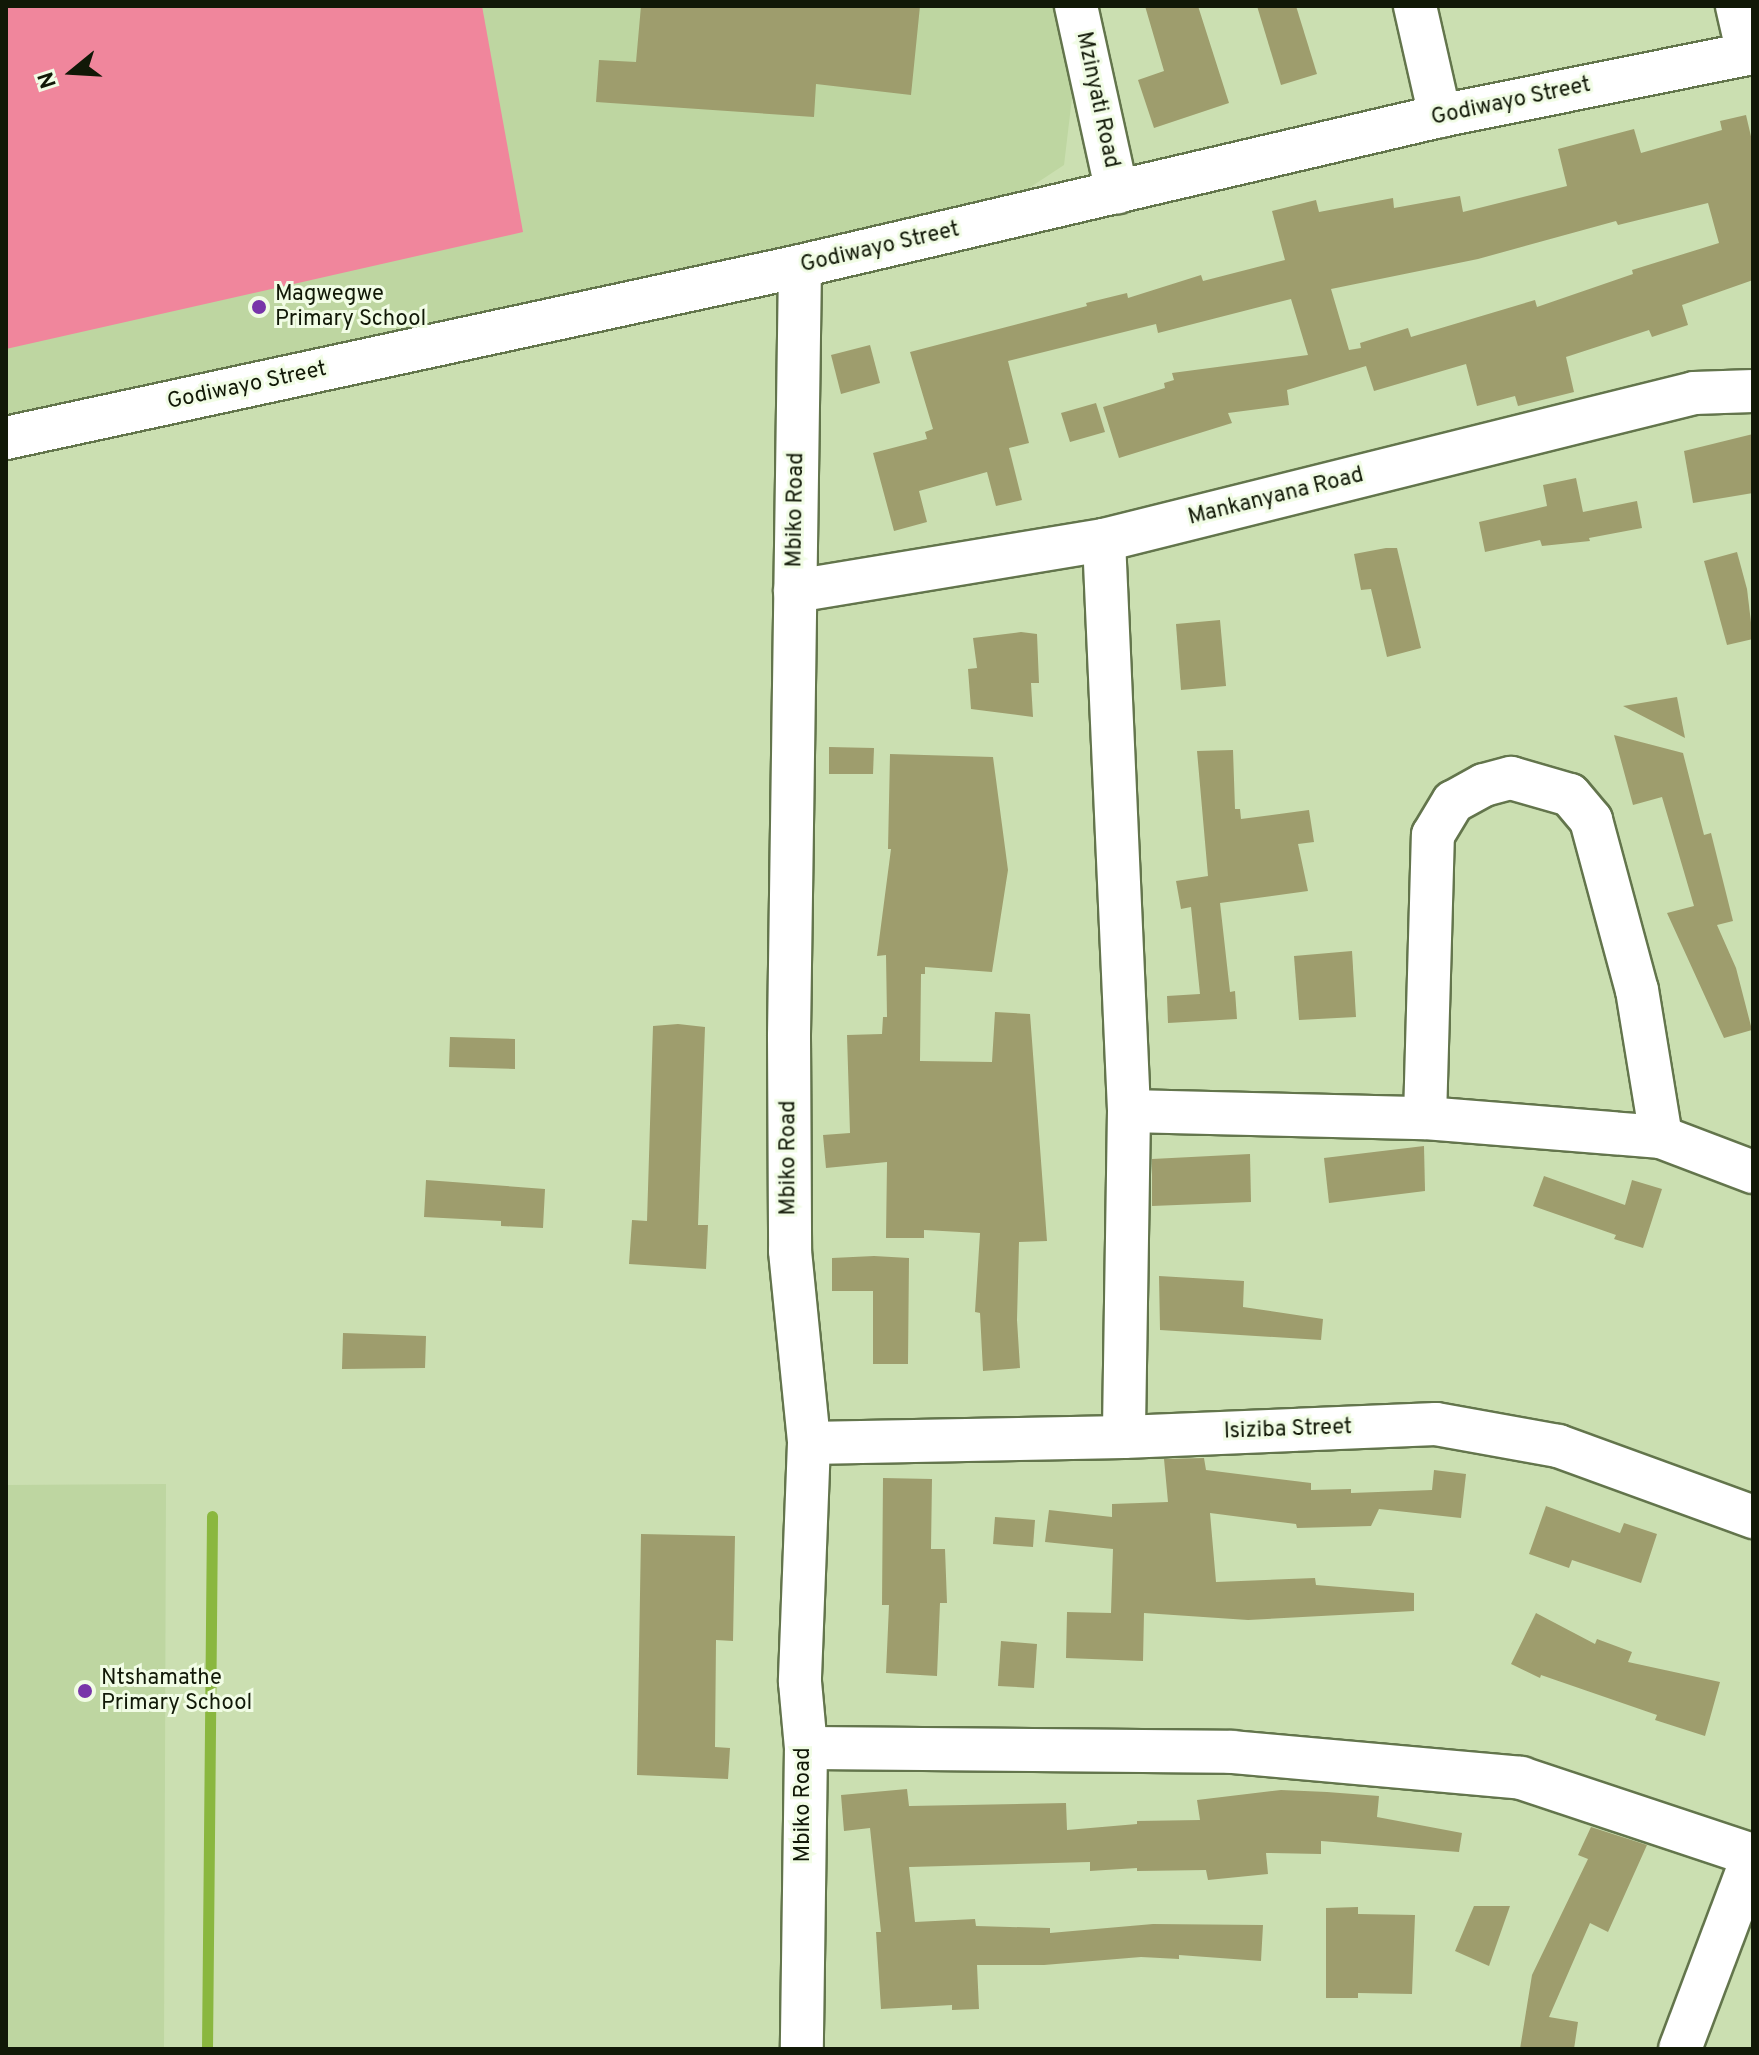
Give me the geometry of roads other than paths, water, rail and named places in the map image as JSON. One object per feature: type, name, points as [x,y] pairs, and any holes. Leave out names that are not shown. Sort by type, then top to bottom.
[{"type":"street","name":"Mzinyati Road","points":[[1076,6],[1117,193]]},
{"type":"street","points":[[1415,6],[1440,116]]},
{"type":"street","points":[[1737,6],[1750,54]]},
{"type":"street","name":"Godiwayo Street","points":[[6,438],[800,266],[1440,116],[1750,54]]},
{"type":"street","name":"Mbiko Road","points":[[800,266],[790,1251],[809,1443],[800,1682],[806,1748],[802,2049]]},
{"type":"street","name":"Mankanyana Road","points":[[795,591],[1104,540],[1694,393],[1753,391]]},
{"type":"street","points":[[1104,540],[1129,1111],[1124,1437]]},
{"type":"street","points":[[1425,1118],[1433,835],[1453,802],[1484,785],[1511,778],[1570,795],[1591,820],[1637,990],[1661,1137]]},
{"type":"street","points":[[1129,1111],[1425,1118],[1661,1137],[1753,1172]]},
{"type":"street","name":"Isiziba Street","points":[[809,1443],[1124,1437],[1436,1424],[1558,1446],[1753,1517]]},
{"type":"street","points":[[806,1748],[1232,1752],[1521,1778],[1753,1856],[1680,2049]]},
{"type":"waterway","points":[[207,2049],[212,1516]]},
{"type":"place","name":"Magwegwe Primary School","points":[[259,307]]},
{"type":"place","name":"Ntshamathe Primary School","points":[[85,1691]]}]
